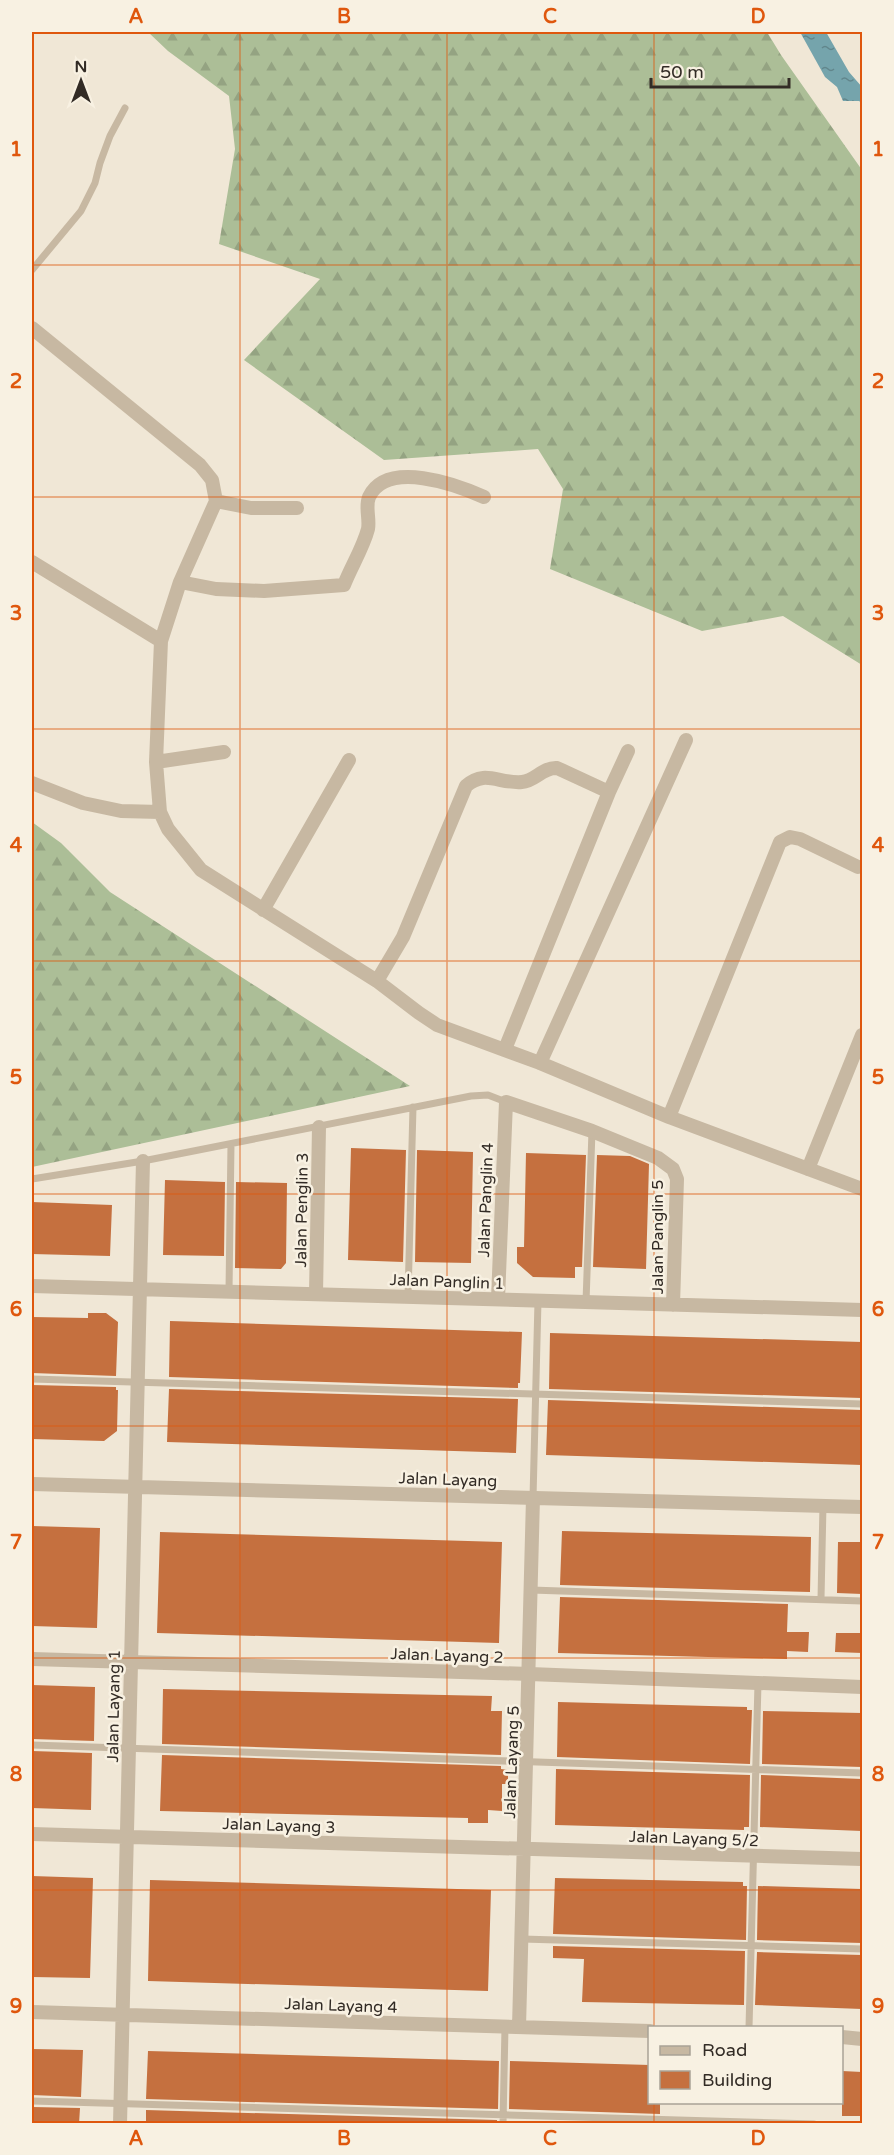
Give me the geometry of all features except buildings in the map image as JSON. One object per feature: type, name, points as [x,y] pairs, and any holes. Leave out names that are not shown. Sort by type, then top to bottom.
[{"type":"street","points":[[32,328],[200,465],[212,480],[216,501],[180,582],[160,641],[156,762],[160,812],[168,830],[201,870],[377,981],[437,1025],[505,1049],[669,1117],[862,1189]]},
{"type":"street","points":[[180,582],[216,589],[264,591],[344,585],[368,530],[368,500],[374,490],[392,479],[418,477],[437,480],[484,497]]},
{"type":"street","points":[[216,501],[251,508],[297,508]]},
{"type":"street","points":[[32,562],[160,641]]},
{"type":"street","points":[[540,1063],[686,740]]},
{"type":"street","points":[[505,1049],[609,792],[628,751]]},
{"type":"street","points":[[156,762],[224,752]]},
{"type":"street","points":[[263,910],[349,760]]},
{"type":"street","points":[[377,981],[403,938],[466,786],[476,777],[512,783],[528,781],[549,768],[557,768],[609,792]]},
{"type":"street","points":[[32,783],[83,803],[121,811],[160,812]]},
{"type":"street","points":[[669,1117],[780,842],[790,837],[800,839],[858,867]]},
{"type":"street","points":[[808,1168],[862,1035]]},
{"type":"street","points":[[506,1102],[592,1131]]},
{"type":"street","name":"Jalan Panglin 4","points":[[498,1299],[506,1102]]},
{"type":"street","name":"Jalan Penglin 3","points":[[316,1294],[319,1127]]},
{"type":"street","name":"Jalan Panglin 5","points":[[592,1131],[658,1158],[673,1169],[677,1179],[673,1305]]},
{"type":"street","name":"Jalan Layang 1","points":[[120,2124],[143,1161]]},
{"type":"street","name":"Jalan Panglin 1","points":[[32,1286],[862,1310]]},
{"type":"street","name":"Jalan Layang","points":[[32,1484],[134,1485],[862,1507]]},
{"type":"street","name":"Jalan Layang 5","points":[[512,2027],[522,1939],[533,1498]]},
{"type":"street","name":"Jalan Layang 2","points":[[32,1659],[862,1687]]},
{"type":"street","name":"Jalan Layang 3","points":[[32,1834],[525,1849]]},
{"type":"street","name":"Jalan Layang 5/2","points":[[525,1849],[862,1859]]},
{"type":"street","name":"Jalan Layang 4","points":[[32,2012],[648,2031]]},
{"type":"street","points":[[843,2037],[862,2038]]},
{"type":"lane","points":[[32,270],[81,211],[95,183],[110,136],[125,108]]},
{"type":"lane","points":[[32,1179],[143,1161],[471,1096],[488,1095],[506,1102]]},
{"type":"lane","points":[[408,1297],[413,1107]]},
{"type":"lane","points":[[586,1302],[592,1131]]},
{"type":"lane","points":[[229,1292],[231,1144]]},
{"type":"lane","points":[[533,1498],[538,1300]]},
{"type":"lane","points":[[32,1379],[862,1404]]},
{"type":"lane","points":[[821,1599],[823,1505]]},
{"type":"lane","points":[[531,1590],[862,1601]]},
{"type":"lane","points":[[748,2026],[758,1683]]},
{"type":"lane","points":[[32,1745],[862,1773]]},
{"type":"lane","points":[[522,1939],[862,1949]]},
{"type":"lane","points":[[503,2124],[512,2027]]},
{"type":"lane","points":[[32,2101],[814,2124]]},
{"type":"green space","points":[[148,32],[767,32],[862,170],[862,665],[783,616],[702,631],[550,569],[563,489],[538,449],[384,460],[244,360],[320,279],[219,244],[235,149],[229,96],[168,51]]},
{"type":"green space","points":[[32,822],[61,843],[110,892],[410,1086],[32,1167]]},
{"type":"water","points":[[800,32],[826,32],[849,72],[862,87],[862,103],[843,101],[837,87],[825,77]]}]
